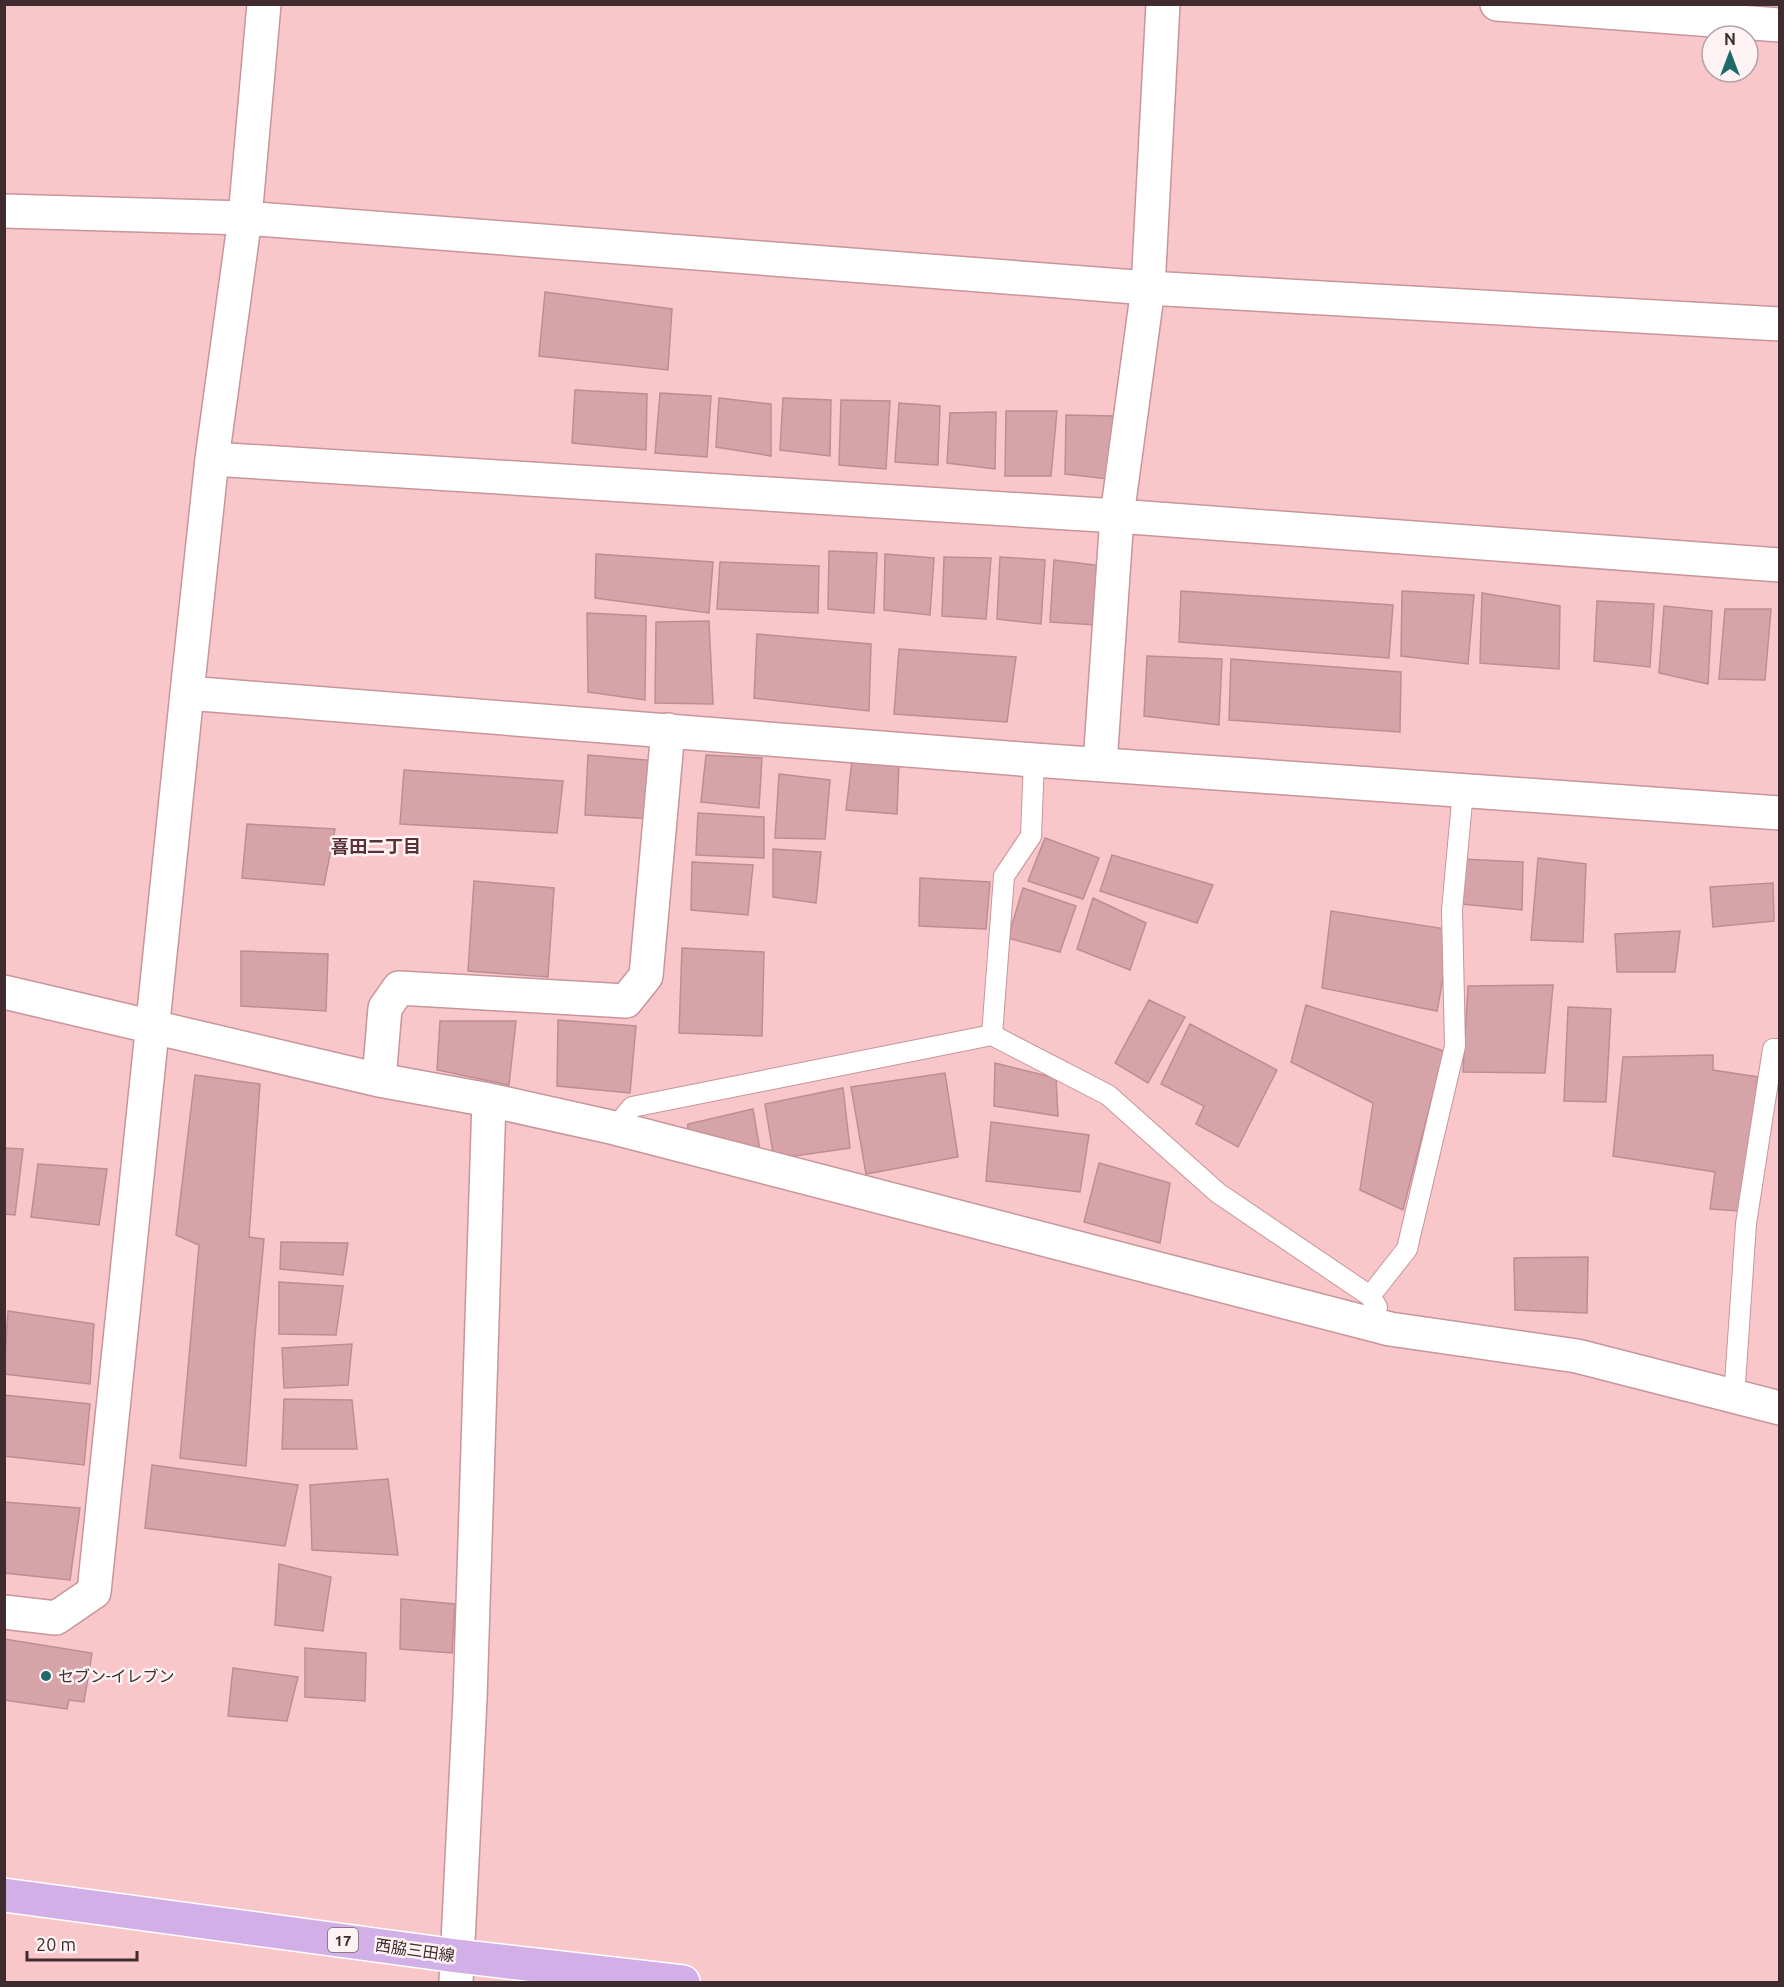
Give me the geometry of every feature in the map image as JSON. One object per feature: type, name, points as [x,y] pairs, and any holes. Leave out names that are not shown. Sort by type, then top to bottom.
[{"type":"main road","name":"西脇三田線","points":[[4,1895],[457,1969],[683,1983]]},
{"type":"street","points":[[4,1612],[56,1618],[94,1592],[212,459],[244,218],[264,4]]},
{"type":"street","points":[[1100,764],[1118,516],[1148,288],[1163,4]]},
{"type":"street","points":[[1497,4],[1779,24]]},
{"type":"street","points":[[4,211],[244,218],[1148,288],[1779,324]]},
{"type":"street","points":[[212,459],[1118,516],[1779,565]]},
{"type":"street","points":[[187,693],[1034,760],[1779,813]]},
{"type":"street","points":[[378,1080],[386,1008],[399,988],[626,1001],[646,976],[668,730]]},
{"type":"street","points":[[4,992],[378,1080],[489,1100],[615,1128],[1390,1329],[1576,1356],[1779,1408]]},
{"type":"street","points":[[457,1969],[470,1699],[489,1100]]},
{"type":"lane","points":[[992,1035],[1004,876],[1031,836],[1034,760]]},
{"type":"lane","points":[[1370,1296],[1407,1249],[1455,1046],[1452,910],[1463,790]]},
{"type":"lane","points":[[615,1128],[632,1107],[992,1035],[1108,1095],[1218,1193],[1370,1296],[1390,1329]]},
{"type":"lane","points":[[1734,1398],[1746,1224],[1773,1049],[1779,1049]]},
{"type":"building","points":[[545,292],[672,309],[668,370],[539,356]]},
{"type":"building","points":[[575,390],[647,394],[646,450],[572,443]]},
{"type":"building","points":[[660,393],[711,396],[707,457],[655,453]]},
{"type":"building","points":[[719,398],[771,404],[771,456],[716,447]]},
{"type":"building","points":[[783,398],[831,400],[830,456],[780,450]]},
{"type":"building","points":[[841,400],[890,401],[886,469],[839,465]]},
{"type":"building","points":[[899,403],[940,406],[938,465],[895,462]]},
{"type":"building","points":[[1006,411],[1057,411],[1051,476],[1005,476]]},
{"type":"building","points":[[996,412],[995,469],[947,463],[950,413]]},
{"type":"building","points":[[1066,415],[1115,416],[1108,479],[1065,474]]},
{"type":"building","points":[[829,551],[877,553],[874,613],[828,609]]},
{"type":"building","points":[[596,554],[713,562],[709,613],[595,598]]},
{"type":"building","points":[[885,554],[934,558],[930,615],[884,610]]},
{"type":"building","points":[[944,557],[991,558],[986,619],[942,616]]},
{"type":"building","points":[[1000,557],[1045,560],[1041,624],[997,619]]},
{"type":"building","points":[[1054,560],[1102,566],[1097,625],[1050,622]]},
{"type":"building","points":[[720,562],[819,566],[818,613],[717,609]]},
{"type":"building","points":[[1181,591],[1393,605],[1389,658],[1179,642]]},
{"type":"building","points":[[1402,591],[1474,595],[1468,664],[1401,656]]},
{"type":"building","points":[[1482,593],[1560,606],[1559,669],[1480,663]]},
{"type":"building","points":[[1597,601],[1654,604],[1650,667],[1594,661]]},
{"type":"building","points":[[1664,606],[1712,611],[1708,684],[1659,673]]},
{"type":"building","points":[[1725,609],[1771,609],[1765,680],[1719,679]]},
{"type":"building","points":[[587,613],[646,616],[645,700],[588,692]]},
{"type":"building","points":[[709,621],[713,704],[655,703],[656,622]]},
{"type":"building","points":[[757,634],[871,644],[869,711],[754,698]]},
{"type":"building","points":[[899,649],[1016,657],[1007,722],[894,714]]},
{"type":"building","points":[[1147,656],[1222,659],[1219,725],[1144,716]]},
{"type":"building","points":[[1231,659],[1401,672],[1400,732],[1229,720]]},
{"type":"building","points":[[588,755],[657,761],[655,819],[585,815]]},
{"type":"building","points":[[706,755],[762,758],[759,808],[701,802]]},
{"type":"building","points":[[852,761],[899,761],[897,814],[846,810]]},
{"type":"building","points":[[404,770],[563,781],[557,833],[400,824]]},
{"type":"building","points":[[779,774],[830,780],[825,839],[775,838]]},
{"type":"building","points":[[698,813],[764,817],[764,858],[696,855]]},
{"type":"building","points":[[247,824],[335,829],[324,885],[242,878]]},
{"type":"building","points":[[1045,838],[1099,858],[1083,899],[1028,881]]},
{"type":"building","points":[[773,849],[821,852],[816,903],[773,897]]},
{"type":"building","points":[[1112,855],[1213,885],[1197,923],[1100,891]]},
{"type":"building","points":[[1538,858],[1586,864],[1583,942],[1531,940]]},
{"type":"building","points":[[1462,859],[1523,862],[1522,910],[1462,904]]},
{"type":"building","points":[[692,862],[753,865],[748,915],[691,910]]},
{"type":"building","points":[[920,878],[990,882],[986,929],[919,926]]},
{"type":"building","points":[[474,881],[554,888],[548,977],[468,971]]},
{"type":"building","points":[[1773,883],[1774,921],[1713,927],[1710,887]]},
{"type":"building","points":[[1023,888],[1076,906],[1060,952],[1008,938]]},
{"type":"building","points":[[1093,898],[1146,923],[1130,970],[1077,949]]},
{"type":"building","points":[[1331,911],[1452,930],[1437,1011],[1322,988]]},
{"type":"building","points":[[1680,931],[1675,972],[1617,972],[1615,934]]},
{"type":"building","points":[[682,948],[764,952],[762,1036],[679,1033]]},
{"type":"building","points":[[241,951],[328,954],[326,1011],[241,1006]]},
{"type":"building","points":[[1553,985],[1545,1073],[1463,1072],[1468,986]]},
{"type":"building","points":[[1149,1000],[1185,1017],[1148,1083],[1115,1063]]},
{"type":"building","points":[[1306,1005],[1444,1051],[1403,1210],[1360,1190],[1373,1103],[1291,1062]]},
{"type":"building","points":[[1568,1007],[1611,1009],[1606,1102],[1564,1101]]},
{"type":"building","points":[[558,1020],[636,1026],[630,1093],[557,1086]]},
{"type":"building","points":[[440,1021],[516,1021],[509,1085],[437,1070]]},
{"type":"building","points":[[1190,1024],[1277,1070],[1238,1147],[1196,1124],[1204,1106],[1161,1084]]},
{"type":"building","points":[[1713,1055],[1713,1070],[1758,1077],[1740,1211],[1710,1209],[1715,1172],[1613,1156],[1623,1057]]},
{"type":"building","points":[[995,1063],[1056,1078],[1058,1116],[994,1106]]},
{"type":"building","points":[[945,1073],[958,1157],[866,1174],[851,1087]]},
{"type":"building","points":[[195,1075],[260,1084],[249,1237],[264,1239],[246,1466],[180,1458],[199,1245],[176,1235]]},
{"type":"building","points":[[843,1088],[850,1148],[774,1159],[765,1104]]},
{"type":"building","points":[[753,1109],[761,1156],[686,1141],[688,1124]]},
{"type":"building","points":[[991,1122],[1089,1135],[1080,1192],[986,1181]]},
{"type":"building","points":[[4,1148],[23,1149],[15,1215],[4,1214]]},
{"type":"building","points":[[1099,1163],[1170,1183],[1160,1243],[1084,1222]]},
{"type":"building","points":[[38,1164],[107,1169],[99,1225],[31,1217]]},
{"type":"building","points":[[281,1242],[348,1243],[343,1275],[280,1269]]},
{"type":"building","points":[[1588,1257],[1587,1313],[1515,1310],[1514,1258]]},
{"type":"building","points":[[279,1282],[343,1286],[336,1335],[279,1334]]},
{"type":"building","points":[[8,1311],[94,1324],[90,1384],[4,1374]]},
{"type":"building","points":[[352,1344],[348,1385],[284,1388],[282,1348]]},
{"type":"building","points":[[4,1395],[90,1404],[84,1465],[4,1456]]},
{"type":"building","points":[[284,1399],[352,1400],[357,1449],[282,1449]]},
{"type":"building","points":[[152,1465],[298,1485],[285,1546],[145,1528]]},
{"type":"building","points":[[388,1479],[398,1555],[312,1550],[310,1485]]},
{"type":"building","points":[[4,1502],[80,1508],[70,1580],[4,1573]]},
{"type":"building","points":[[279,1564],[331,1577],[323,1631],[275,1625]]},
{"type":"building","points":[[401,1599],[455,1604],[452,1653],[400,1649]]},
{"type":"building","name":"セブン-イレブン","points":[[4,1639],[92,1653],[84,1702],[69,1700],[67,1709],[4,1700]]},
{"type":"building","points":[[305,1648],[366,1653],[365,1701],[305,1697]]},
{"type":"building","points":[[233,1668],[298,1677],[287,1721],[228,1716]]},
{"type":"place","name":"セブン-イレブン","points":[[46,1676]]},
{"type":"district","name":"喜田二丁目","points":[[376,846]]}]
